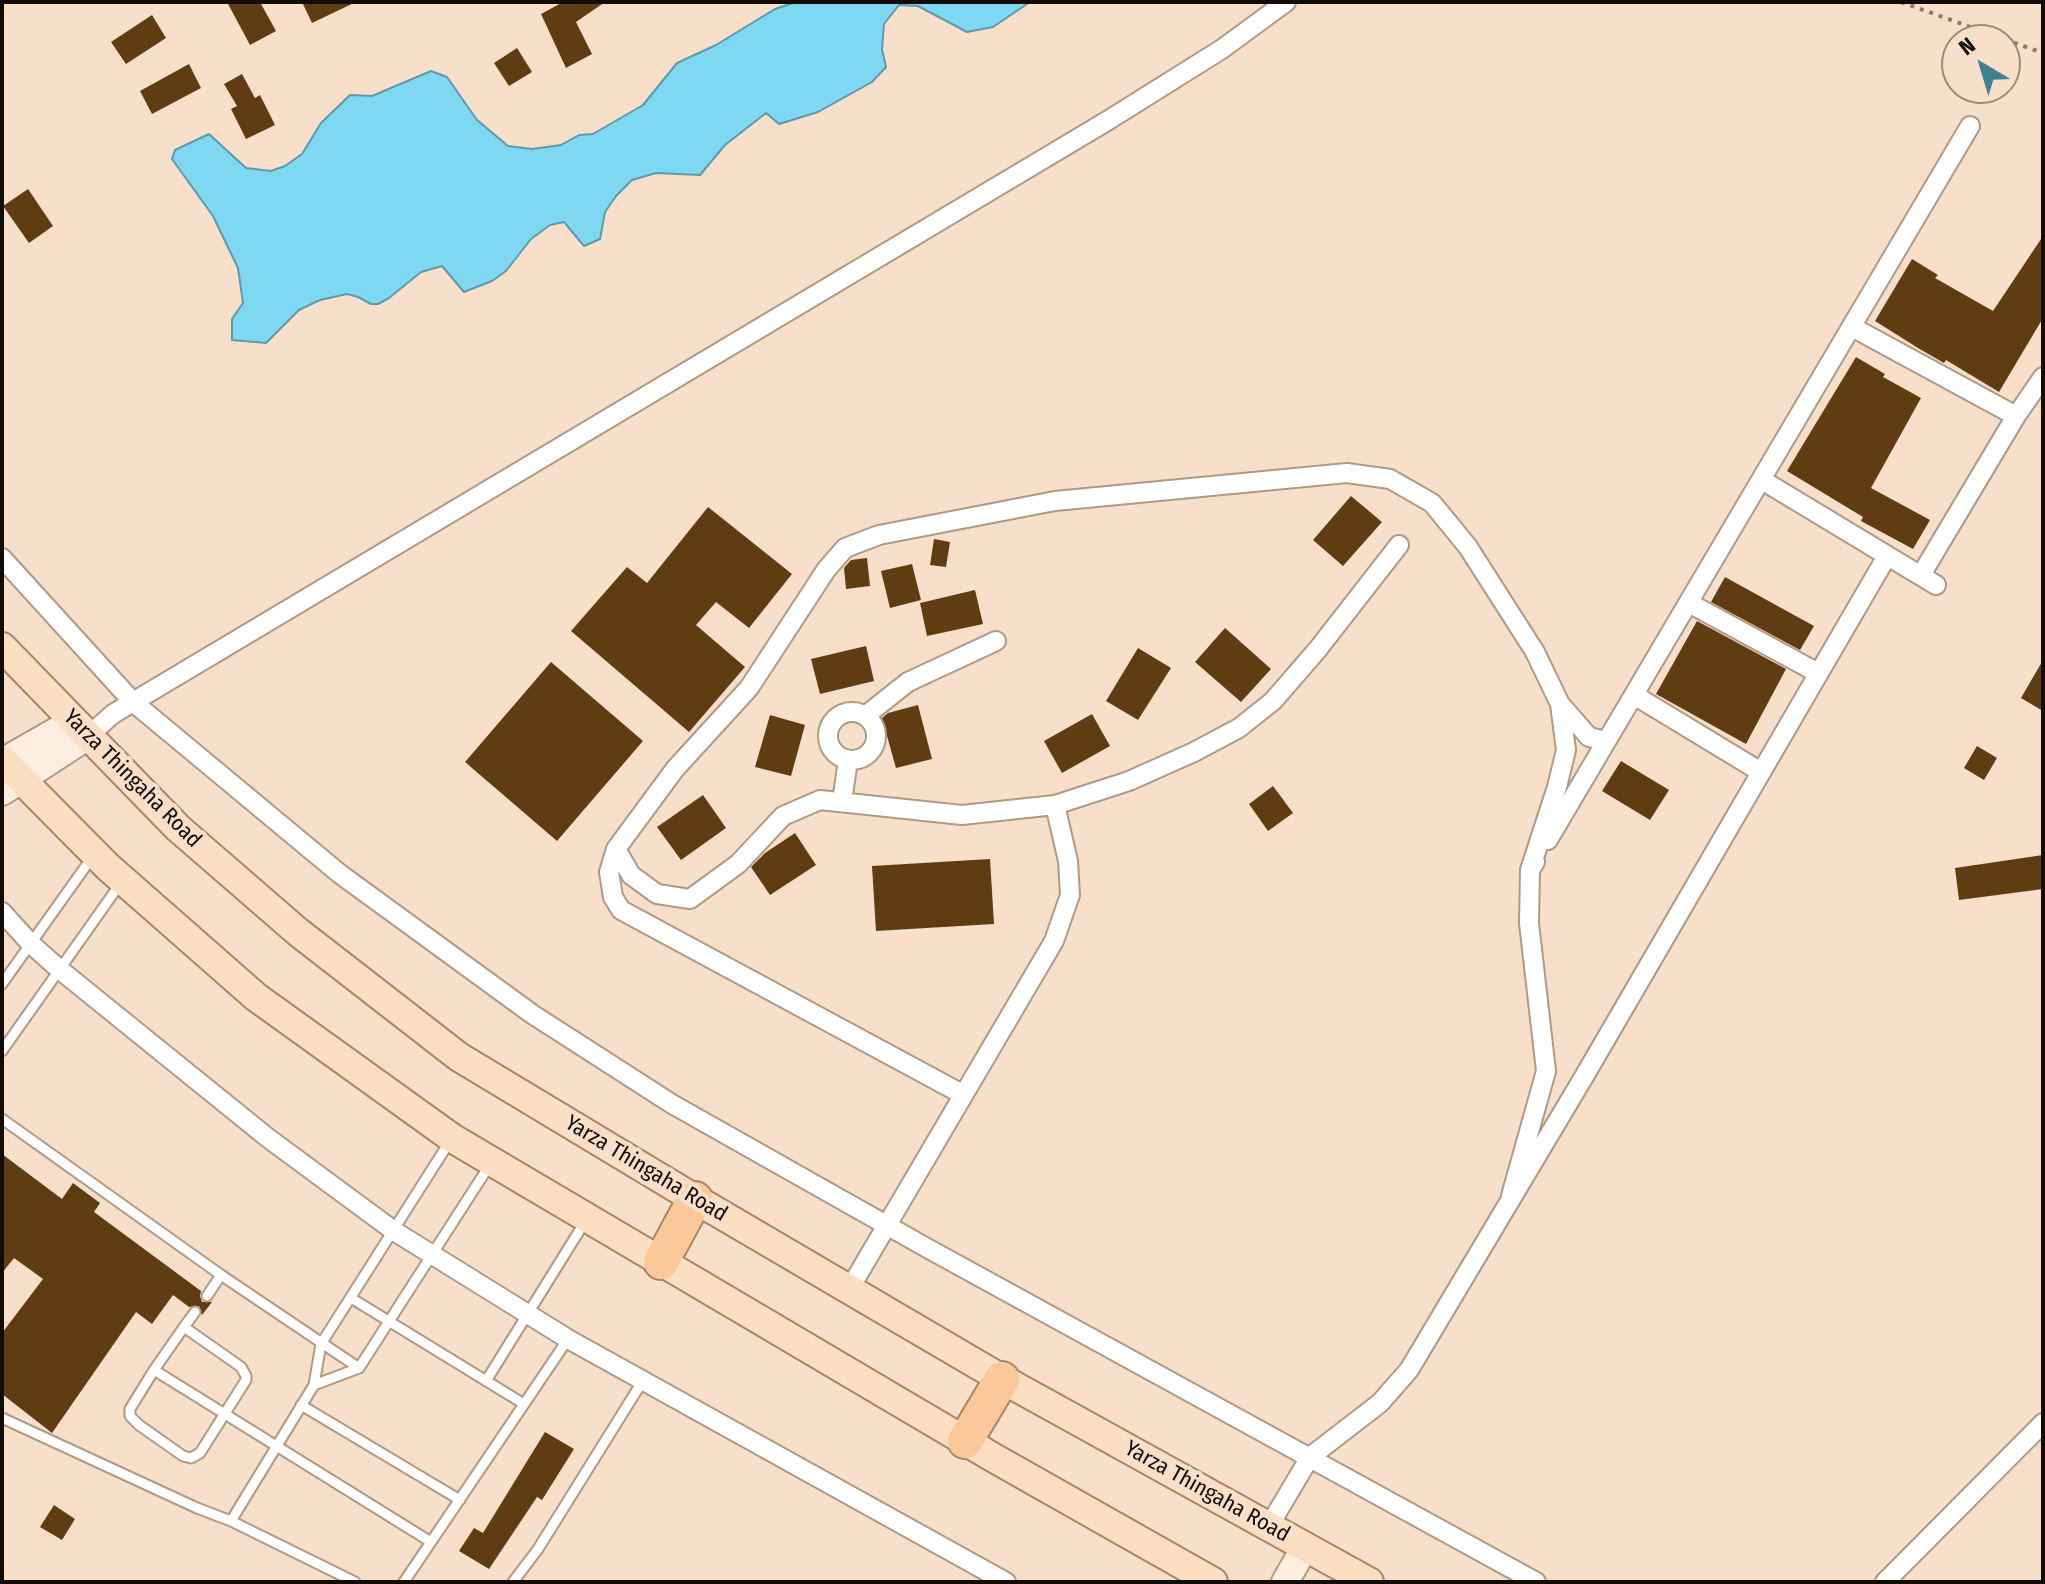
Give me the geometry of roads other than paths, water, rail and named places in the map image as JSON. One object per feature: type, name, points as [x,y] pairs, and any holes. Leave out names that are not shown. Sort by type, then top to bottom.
[{"type":"highway","points":[[661,1262],[695,1199]]},
{"type":"highway","points":[[965,1441],[1002,1379]]},
{"type":"main road","name":"Yarza Thingaha Road","points":[[2,647],[178,828],[286,922],[459,1057],[1002,1379],[1369,1582]]},
{"type":"main road","points":[[6,771],[123,881],[256,997],[452,1138],[965,1441],[1213,1582]]},
{"type":"street","points":[[6,771],[113,714],[1107,121],[1222,49],[1286,2]]},
{"type":"street","points":[[1530,870],[1970,126]]},
{"type":"street","points":[[1852,327],[2016,416]]},
{"type":"street","points":[[1762,480],[1928,580],[2016,416],[2043,377]]},
{"type":"street","points":[[962,1094],[621,910],[613,897],[609,872],[616,849],[675,769],[749,688],[826,570],[845,548],[879,535],[1055,501],[1347,473],[1390,479],[1432,503],[1468,547],[1535,652],[1560,704],[1589,737],[1606,741]]},
{"type":"street","points":[[616,849],[631,875],[657,894],[690,899],[738,864],[783,816],[820,800],[962,815],[1055,805],[1129,781],[1239,728],[1273,701],[1399,545]]},
{"type":"street","points":[[1269,1526],[1310,1457],[1380,1403],[1409,1370],[1887,556]]},
{"type":"street","points":[[2,558],[133,702],[340,874],[532,1014],[672,1104],[1536,1582]]},
{"type":"street","points":[[1689,603],[1818,673]]},
{"type":"street","points":[[865,716],[908,682],[996,641]]},
{"type":"street","points":[[1634,695],[1761,772]]},
{"type":"street","points":[[1511,1196],[1546,1071],[1529,923],[1530,870],[1566,750],[1560,704]]},
{"type":"street","points":[[852,712],[865,716],[875,730],[874,745],[860,758],[848,760],[832,749],[828,742],[830,726],[837,717],[852,712]]},
{"type":"street","points":[[842,802],[848,760]]},
{"type":"street","points":[[850,1288],[1054,941],[1070,895],[1068,861],[1055,805]]},
{"type":"street","points":[[2,912],[59,969],[268,1138],[394,1231],[642,1382],[1006,1582]]},
{"type":"street","points":[[1885,1582],[2043,1423]]},
{"type":"street","points":[[1285,1582],[1305,1547]]},
{"type":"lane","points":[[2,984],[95,853]]},
{"type":"lane","points":[[2,1051],[123,881]]},
{"type":"lane","points":[[2,1119],[221,1275],[359,1368]]},
{"type":"lane","points":[[231,1521],[314,1385],[321,1344],[452,1138]]},
{"type":"lane","points":[[314,1385],[359,1368],[491,1162]]},
{"type":"lane","points":[[486,1381],[587,1218]]},
{"type":"lane","points":[[207,1296],[221,1275]]},
{"type":"lane","points":[[351,1298],[524,1404]]},
{"type":"lane","points":[[184,1327],[245,1372],[246,1380],[200,1453],[191,1458],[183,1456],[130,1416],[130,1409],[154,1370],[184,1327],[195,1312]]},
{"type":"lane","points":[[404,1582],[568,1339]]},
{"type":"lane","points":[[154,1370],[431,1542]]},
{"type":"lane","points":[[513,1582],[538,1549],[642,1382]]},
{"type":"lane","points":[[301,1405],[460,1500]]},
{"type":"lane","points":[[2,1418],[231,1521],[355,1582]]},
{"type":"water","points":[[796,2],[1030,2],[993,27],[967,32],[918,6],[899,5],[884,24],[882,49],[886,67],[872,82],[818,112],[779,124],[766,113],[725,145],[700,175],[656,173],[632,180],[605,212],[600,239],[584,246],[564,222],[550,225],[531,239],[506,271],[492,281],[464,292],[442,266],[421,272],[378,304],[347,294],[320,300],[299,310],[266,343],[232,340],[232,319],[243,303],[238,268],[213,216],[172,159],[175,150],[209,134],[246,168],[271,171],[302,154],[321,123],[350,95],[372,96],[431,71],[447,77],[477,120],[508,146],[532,149],[561,145],[579,135],[593,134],[643,105],[677,63],[716,45],[775,9]]}]
